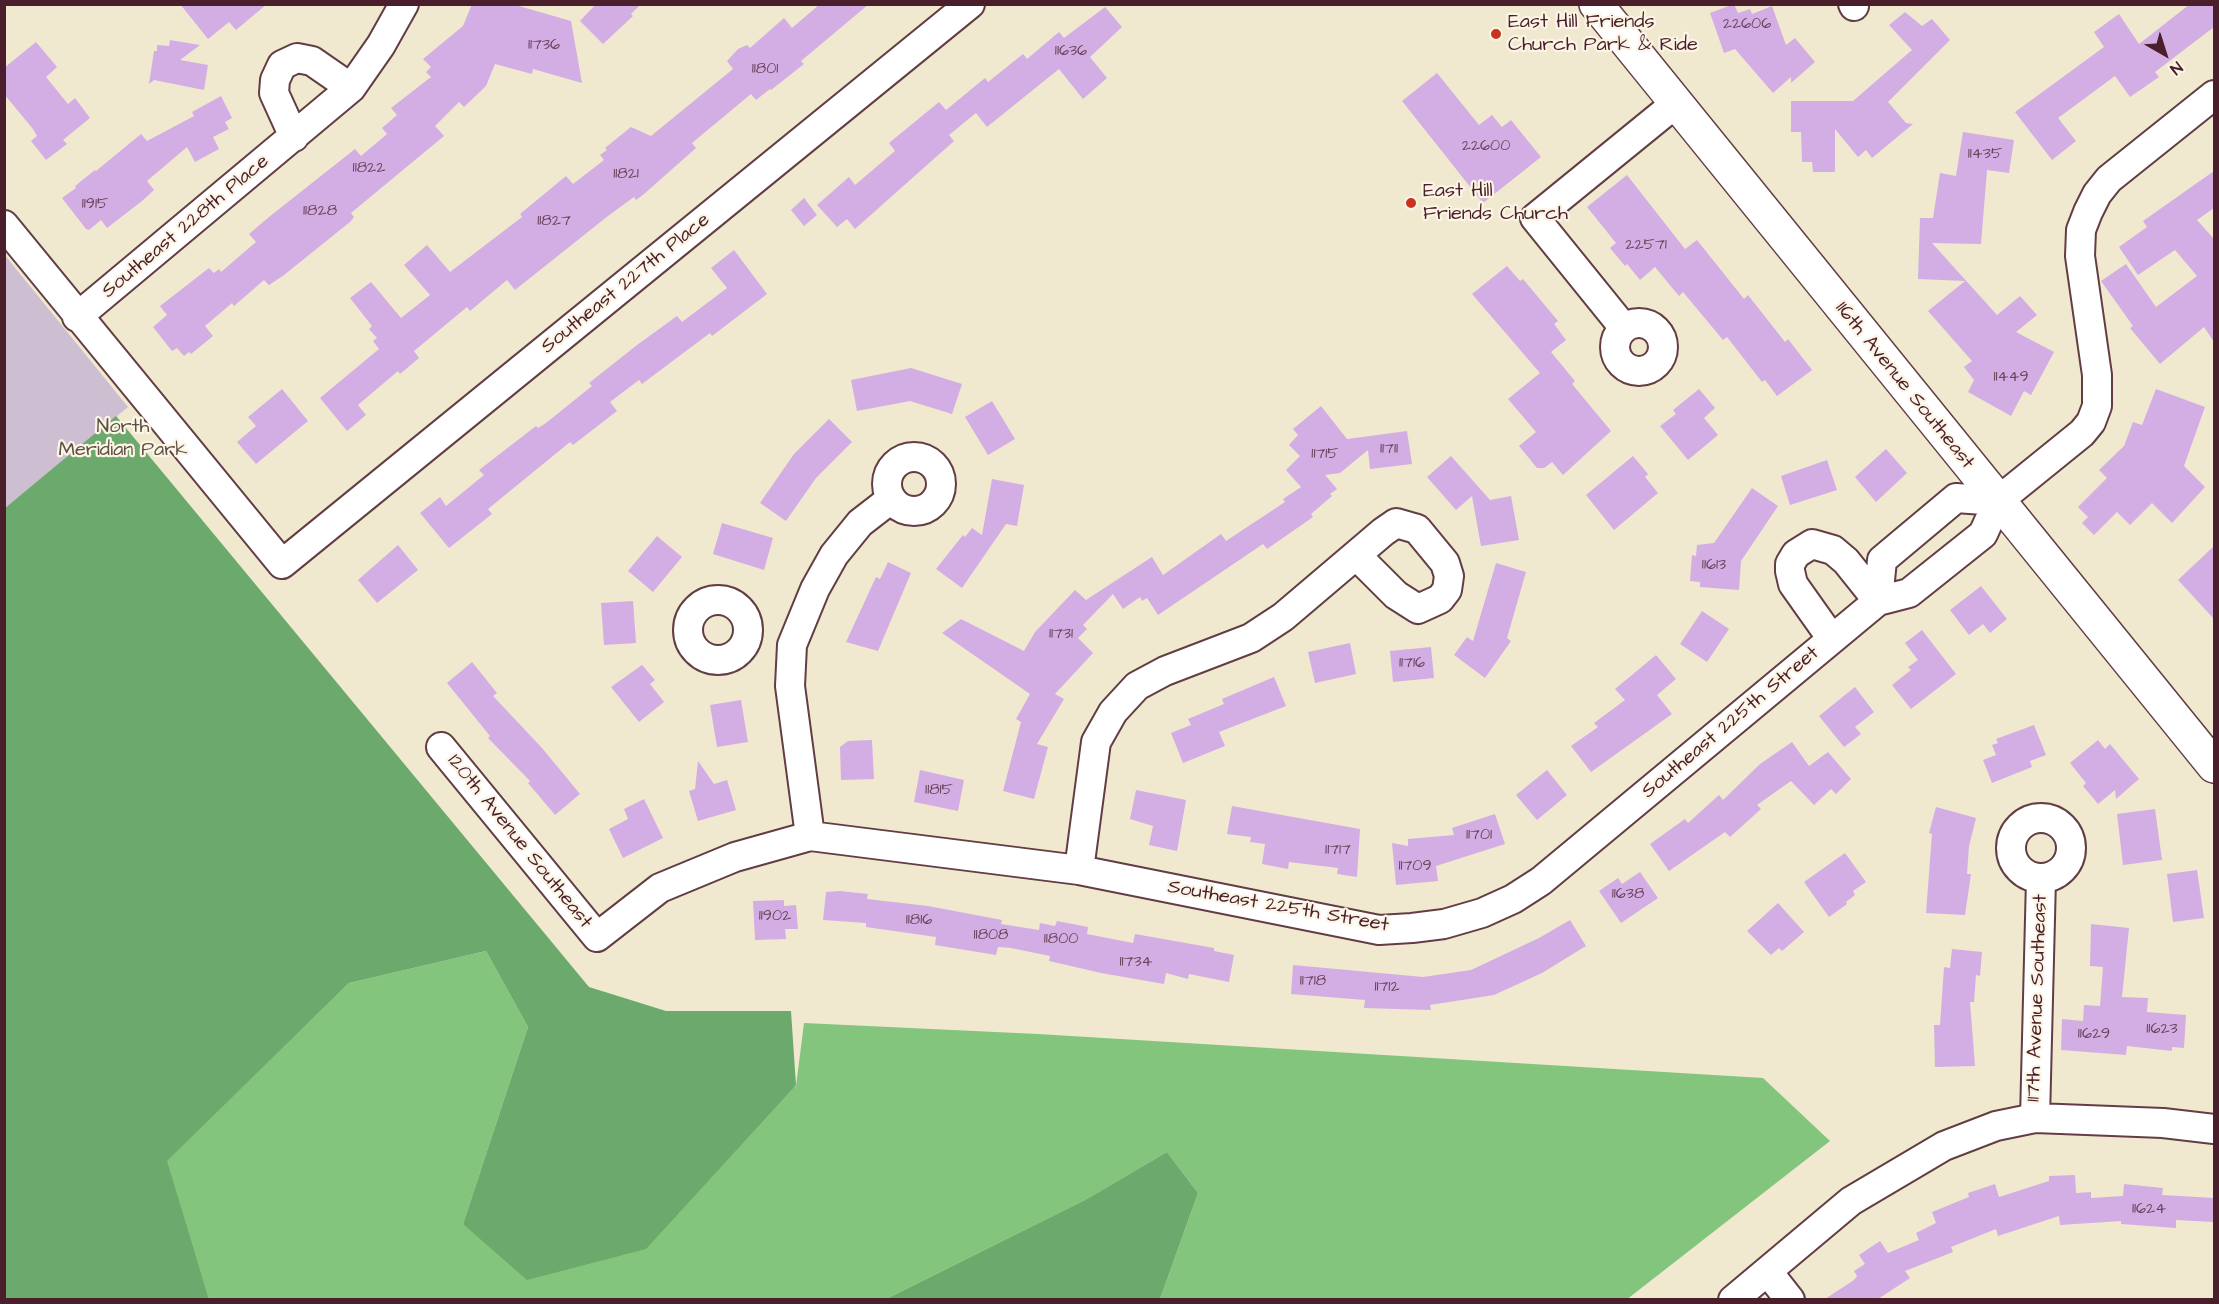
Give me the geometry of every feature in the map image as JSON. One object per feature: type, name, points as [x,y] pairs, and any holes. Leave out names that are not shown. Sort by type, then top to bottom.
[{"type":"main road","name":"116th Avenue Southeast","points":[[1596,4],[2214,766]]},
{"type":"street","name":"Southeast 228th Place","points":[[77,317],[351,88],[381,45],[404,4]]},
{"type":"street","name":"Southeast 227th Place","points":[[77,317],[282,564],[970,4]]},
{"type":"street","points":[[294,137],[274,93],[275,80],[282,65],[297,58],[312,61],[351,88]]},
{"type":"street","name":"Southeast 225th Street","points":[[810,836],[1079,870],[1379,930],[1444,924],[1482,913],[1541,881],[1878,601],[1909,593],[1983,534],[1998,501],[2082,434],[2091,422],[2097,406],[2097,375],[2080,256],[2081,230],[2097,194],[2124,165],[2214,95]]},
{"type":"street","points":[[1624,328],[1534,218],[1675,104]]},
{"type":"street","points":[[4,225],[77,317]]},
{"type":"street","points":[[1878,601],[1882,560],[1956,498],[1998,501]]},
{"type":"street","points":[[810,836],[790,686],[792,645],[814,589],[834,555],[860,523],[891,499]]},
{"type":"street","name":"Southeast 225th Street","points":[[1832,639],[1793,584],[1790,564],[1803,547],[1812,544],[1833,550],[1846,561],[1878,601]]},
{"type":"street","points":[[1079,870],[1096,742],[1113,712],[1137,686],[1165,671],[1251,638],[1283,617],[1356,555]]},
{"type":"street","points":[[748,636],[792,645]]},
{"type":"street","name":"120th Avenue Southeast","points":[[441,747],[597,937],[660,888],[735,857],[810,836]]},
{"type":"street","name":"117th Avenue Southeast","points":[[2034,1118],[2041,879]]},
{"type":"street","points":[[1733,1299],[1851,1201],[1944,1146],[1996,1126],[2034,1118],[2128,1121],[2214,1129]]},
{"type":"street","points":[[1768,1272],[1790,1299]]},
{"type":"shaded area","points":[[4,254],[128,407],[5,508],[4,508]]},
{"type":"green space","name":"North Meridian Park","points":[[116,416],[589,987],[666,1011],[791,1011],[796,1085],[646,1249],[527,1280],[463,1224],[528,1027],[486,951],[349,983],[167,1161],[209,1299],[5,1299],[5,508]]},
{"type":"green space","points":[[486,951],[528,1027],[463,1224],[796,1086],[804,1023],[1038,1034],[1763,1078],[1830,1141],[1626,1300],[1160,1299],[1198,1193],[1167,1152],[1085,1200],[886,1299],[209,1299],[166,1161],[349,983]]},
{"type":"green space","points":[[1167,1152],[1198,1193],[1160,1299],[886,1299],[1085,1200]]},
{"type":"building","points":[[180,4],[267,4],[236,30],[229,22],[208,39]]},
{"type":"building","points":[[472,4],[512,4],[571,21],[582,83],[533,69],[532,74],[495,64],[486,86],[464,107],[459,102],[435,126],[444,136],[351,213],[354,217],[350,222],[284,275],[269,285],[264,280],[234,306],[232,303],[205,326],[213,336],[191,354],[189,352],[184,356],[177,348],[172,351],[153,327],[167,315],[160,306],[209,268],[214,273],[219,269],[221,272],[256,242],[249,234],[269,217],[355,149],[361,156],[387,134],[382,128],[397,115],[391,108],[431,77],[426,72],[431,67],[423,59],[463,26]]},
{"type":"building","points":[[596,4],[641,4],[631,14],[633,16],[603,44],[580,21]]},
{"type":"building","points":[[820,4],[869,4],[801,61],[804,64],[771,90],[756,100],[751,94],[692,143],[696,148],[644,194],[636,200],[634,197],[608,216],[515,290],[507,280],[470,311],[467,307],[414,351],[419,358],[400,374],[398,371],[358,405],[366,415],[347,431],[320,398],[379,349],[373,341],[377,338],[369,329],[372,326],[350,298],[371,282],[401,318],[430,295],[404,265],[427,245],[450,272],[522,217],[520,214],[566,176],[573,184],[604,160],[600,155],[607,150],[605,148],[631,127],[651,136],[733,69],[727,61],[738,49],[747,45],[750,48],[784,18],[792,28]]},
{"type":"building","points":[[1734,4],[1738,13],[1750,9],[1752,14],[1772,6],[1786,45],[1795,38],[1815,62],[1791,83],[1791,77],[1773,93],[1735,49],[1724,53],[1710,13]]},
{"type":"building","points":[[2190,4],[2214,4],[2214,27],[2155,72],[2159,77],[2130,97],[2115,76],[2058,118],[2076,141],[2052,160],[2015,112],[2104,47],[2094,32],[2119,14],[2139,44]]},
{"type":"building","points":[[1105,7],[1122,27],[1090,57],[1107,78],[1083,99],[1059,69],[987,127],[976,113],[949,135],[954,141],[855,229],[847,219],[837,227],[817,205],[849,177],[855,185],[895,151],[889,143],[939,102],[946,110],[985,78],[988,82],[1023,54],[1027,59],[1059,32],[1064,38]]},
{"type":"building","points":[[1905,12],[1922,26],[1932,19],[1950,40],[1888,102],[1906,123],[1913,124],[1872,158],[1866,150],[1858,157],[1835,129],[1835,172],[1813,172],[1812,162],[1802,162],[1801,132],[1791,132],[1791,101],[1853,101],[1912,50],[1889,25]]},
{"type":"building","points":[[170,40],[200,45],[180,60],[208,65],[204,90],[154,80],[149,84],[154,51],[157,51],[157,45],[169,46]]},
{"type":"building","points":[[36,42],[57,67],[46,77],[68,104],[75,98],[90,118],[63,140],[67,144],[46,160],[31,141],[37,136],[33,129],[4,94],[4,68]]},
{"type":"building","points":[[1437,73],[1479,125],[1492,115],[1502,127],[1511,120],[1541,157],[1483,203],[1402,101]]},
{"type":"building","points":[[221,96],[232,118],[225,122],[229,129],[213,137],[219,149],[195,162],[187,147],[147,181],[154,190],[142,201],[107,228],[101,220],[89,230],[86,229],[62,198],[141,134],[147,141],[194,116],[192,112]]},
{"type":"building","points":[[1963,132],[2014,140],[2009,173],[1987,170],[1981,244],[1932,243],[1997,315],[2020,296],[2037,315],[2016,332],[2054,352],[2031,395],[2024,391],[2011,416],[1968,392],[1974,380],[1964,367],[1972,361],[1928,311],[1965,281],[1918,279],[1920,218],[1933,218],[1940,173],[1956,176]]},
{"type":"building","points":[[2214,171],[2214,208],[2197,220],[2214,239],[2214,342],[2204,327],[2160,364],[2130,328],[2133,326],[2101,281],[2126,264],[2156,307],[2197,276],[2175,250],[2138,275],[2119,247],[2147,227],[2143,221]]},
{"type":"building","points":[[1627,175],[1685,249],[1697,240],[1744,299],[1748,295],[1785,342],[1788,339],[1812,370],[1777,396],[1765,380],[1762,382],[1727,337],[1723,340],[1683,292],[1679,296],[1655,267],[1640,280],[1627,264],[1625,266],[1610,248],[1616,243],[1587,207]]},
{"type":"building","points":[[804,198],[817,215],[804,226],[791,210]]},
{"type":"building","points":[[734,250],[767,294],[712,336],[710,333],[642,384],[639,380],[610,402],[617,411],[573,445],[570,442],[488,509],[492,514],[449,548],[420,513],[440,497],[446,506],[484,475],[479,470],[536,426],[538,428],[546,423],[592,386],[589,383],[637,345],[677,316],[682,322],[727,288],[711,268]]},
{"type":"building","points":[[1507,266],[1520,281],[1523,279],[1558,321],[1554,324],[1566,340],[1551,352],[1575,381],[1572,384],[1611,431],[1563,475],[1552,462],[1544,468],[1537,468],[1519,446],[1536,432],[1508,399],[1540,373],[1472,294]]},
{"type":"building","points":[[911,368],[962,384],[952,414],[910,401],[857,411],[851,380]]},
{"type":"building","points":[[282,389],[308,421],[256,464],[237,442],[256,426],[248,417]]},
{"type":"building","points":[[1699,389],[1715,408],[1704,418],[1718,435],[1688,460],[1660,426],[1676,414],[1673,410]]},
{"type":"building","points":[[2156,389],[2205,407],[2184,466],[2205,487],[2172,523],[2152,503],[2130,525],[2117,512],[2094,535],[2082,523],[2088,517],[2078,507],[2107,478],[2099,470],[2124,446],[2133,422],[2142,425]]},
{"type":"building","points":[[992,401],[1015,439],[988,455],[965,417]]},
{"type":"building","points":[[1321,406],[1347,439],[1407,431],[1412,464],[1370,469],[1368,450],[1340,473],[1325,475],[1337,489],[1311,514],[1313,517],[1267,549],[1263,544],[1158,615],[1147,598],[1142,601],[1140,597],[1123,609],[1113,594],[1083,625],[1087,629],[1078,638],[1093,653],[1055,694],[1064,699],[1037,744],[1048,747],[1034,799],[1003,791],[1021,722],[1016,719],[1030,694],[942,633],[961,619],[1024,651],[1035,632],[1075,590],[1086,600],[1152,557],[1163,575],[1221,534],[1226,541],[1285,502],[1283,499],[1301,487],[1286,470],[1300,456],[1289,445],[1298,435],[1293,429]]},
{"type":"building","points":[[829,419],[852,442],[816,478],[786,521],[760,503],[794,454]]},
{"type":"building","points":[[1886,449],[1907,473],[1876,502],[1855,477]]},
{"type":"building","points":[[1451,456],[1490,500],[1511,496],[1519,540],[1481,546],[1472,496],[1456,510],[1427,477]]},
{"type":"building","points":[[1633,456],[1648,474],[1645,477],[1658,493],[1614,530],[1586,495]]},
{"type":"building","points":[[1827,460],[1837,490],[1790,505],[1781,476]]},
{"type":"building","points":[[992,479],[1024,485],[1017,526],[1006,524],[962,588],[936,569],[963,535],[965,537],[972,528],[982,535]]},
{"type":"building","points":[[1752,488],[1778,506],[1741,561],[1739,590],[1700,587],[1700,582],[1690,581],[1692,555],[1696,556],[1697,545],[1714,543]]},
{"type":"building","points":[[722,523],[773,538],[764,570],[713,554]]},
{"type":"building","points":[[657,536],[682,557],[653,592],[628,571]]},
{"type":"building","points":[[398,545],[418,570],[377,603],[358,580]]},
{"type":"building","points":[[2214,546],[2214,619],[2178,580]]},
{"type":"building","points":[[888,562],[911,573],[878,651],[846,642],[876,577],[880,579]]},
{"type":"building","points":[[1496,563],[1526,572],[1507,638],[1511,641],[1485,678],[1454,655],[1467,637],[1473,641]]},
{"type":"building","points":[[1981,586],[2007,619],[1990,633],[1983,624],[1969,635],[1950,610]]},
{"type":"building","points":[[633,601],[636,643],[604,645],[601,603]]},
{"type":"building","points":[[1702,611],[1729,629],[1707,662],[1680,644]]},
{"type":"building","points":[[1922,630],[1956,674],[1911,709],[1892,685],[1911,670],[1908,667],[1918,660],[1905,643]]},
{"type":"building","points":[[1350,643],[1356,674],[1315,683],[1308,652]]},
{"type":"building","points":[[1431,647],[1434,678],[1393,682],[1390,651]]},
{"type":"building","points":[[1656,655],[1676,679],[1657,695],[1672,714],[1591,772],[1571,746],[1598,727],[1594,723],[1625,700],[1615,689]]},
{"type":"building","points":[[472,662],[497,693],[493,696],[542,748],[580,794],[555,815],[528,783],[530,781],[488,738],[490,736],[447,683]]},
{"type":"building","points":[[642,665],[655,680],[650,684],[664,702],[639,722],[611,687]]},
{"type":"building","points":[[1274,677],[1286,706],[1219,732],[1225,746],[1183,763],[1171,733],[1191,725],[1188,719],[1224,704],[1222,699]]},
{"type":"building","points":[[1855,687],[1874,712],[1855,727],[1861,734],[1844,747],[1819,716]]},
{"type":"building","points":[[741,700],[748,742],[717,747],[710,705]]},
{"type":"building","points":[[2034,725],[2046,755],[2030,761],[2032,767],[1992,783],[1983,760],[1996,755],[1992,745],[1998,743],[1996,739]]},
{"type":"building","points":[[872,740],[874,779],[841,780],[840,747],[848,741]]},
{"type":"building","points":[[2098,740],[2105,749],[2110,744],[2139,779],[2116,799],[2115,790],[2098,804],[2083,786],[2086,783],[2070,763]]},
{"type":"building","points":[[1792,742],[1809,766],[1828,752],[1851,779],[1836,794],[1831,789],[1814,805],[1791,781],[1757,805],[1761,809],[1730,837],[1725,832],[1669,871],[1650,844],[1685,819],[1688,823],[1719,795],[1723,800],[1760,764]]},
{"type":"building","points":[[698,761],[714,784],[727,780],[736,810],[698,821],[689,791],[695,789]]},
{"type":"building","points":[[920,770],[964,780],[958,811],[914,802]]},
{"type":"building","points":[[1547,770],[1567,795],[1537,820],[1516,795]]},
{"type":"building","points":[[1136,790],[1186,800],[1177,851],[1149,845],[1153,826],[1130,819]]},
{"type":"building","points":[[644,799],[663,838],[623,858],[609,829],[628,819],[624,809]]},
{"type":"building","points":[[1232,806],[1360,829],[1357,877],[1337,874],[1338,868],[1289,862],[1288,869],[1262,864],[1265,844],[1250,842],[1251,837],[1227,834]]},
{"type":"building","points":[[1936,807],[1976,818],[1969,846],[1967,874],[1971,874],[1965,915],[1926,913],[1932,834],[1929,833]]},
{"type":"building","points":[[2155,809],[2162,860],[2123,865],[2117,814]]},
{"type":"building","points":[[1495,814],[1505,844],[1436,866],[1438,881],[1396,885],[1392,843],[1408,846],[1408,839],[1454,835],[1452,828]]},
{"type":"building","points":[[1845,853],[1866,882],[1853,891],[1855,895],[1846,902],[1847,904],[1829,917],[1804,882]]},
{"type":"building","points":[[2197,870],[2204,918],[2173,922],[2167,874]]},
{"type":"building","points":[[1640,872],[1658,898],[1621,923],[1599,891],[1618,878],[1622,884]]},
{"type":"building","points":[[826,892],[868,894],[867,899],[928,906],[1002,920],[1001,924],[1039,930],[1040,923],[1055,926],[1057,921],[1088,927],[1087,934],[1133,943],[1135,934],[1214,948],[1214,951],[1234,955],[1229,982],[1189,974],[1188,979],[1166,973],[1164,984],[1049,961],[1050,956],[1011,948],[998,947],[996,955],[935,945],[936,937],[866,927],[866,923],[823,920]]},
{"type":"building","points":[[784,900],[784,906],[796,905],[798,929],[785,929],[786,939],[755,940],[753,901]]},
{"type":"building","points":[[1778,903],[1804,932],[1782,951],[1779,948],[1771,955],[1747,931]]},
{"type":"building","points":[[1570,920],[1586,946],[1542,973],[1494,995],[1430,1005],[1431,1010],[1364,1008],[1365,1000],[1291,994],[1293,965],[1423,977],[1471,970],[1539,938]]},
{"type":"building","points":[[2091,924],[2129,928],[2122,997],[2148,998],[2147,1012],[2186,1015],[2184,1048],[2172,1047],[2172,1051],[2127,1046],[2126,1055],[2061,1050],[2062,1019],[2083,1021],[2084,1005],[2100,1006],[2103,967],[2090,966]]},
{"type":"building","points":[[1952,949],[1982,952],[1980,976],[1976,975],[1974,1002],[1970,1002],[1975,1066],[1935,1067],[1934,1025],[1940,1025],[1944,967],[1950,968]]},
{"type":"building","points":[[2075,1175],[2076,1193],[2091,1192],[2091,1198],[2123,1196],[2124,1184],[2163,1188],[2162,1195],[2214,1198],[2214,1222],[2176,1220],[2176,1228],[2121,1224],[2121,1221],[2060,1225],[2059,1216],[1998,1236],[1996,1229],[1951,1247],[1953,1252],[1905,1271],[1910,1278],[1878,1299],[1825,1299],[1854,1280],[1857,1276],[1854,1271],[1865,1264],[1859,1255],[1880,1241],[1888,1253],[1919,1240],[1916,1233],[1936,1223],[1932,1212],[1969,1197],[1968,1193],[1995,1184],[1999,1197],[2049,1181],[2049,1176]]},
{"type":"place","name":"East Hill Friends Church Park & Ride","points":[[1496,34]]},
{"type":"place","name":"East Hill Friends Church","points":[[1411,203]]}]
